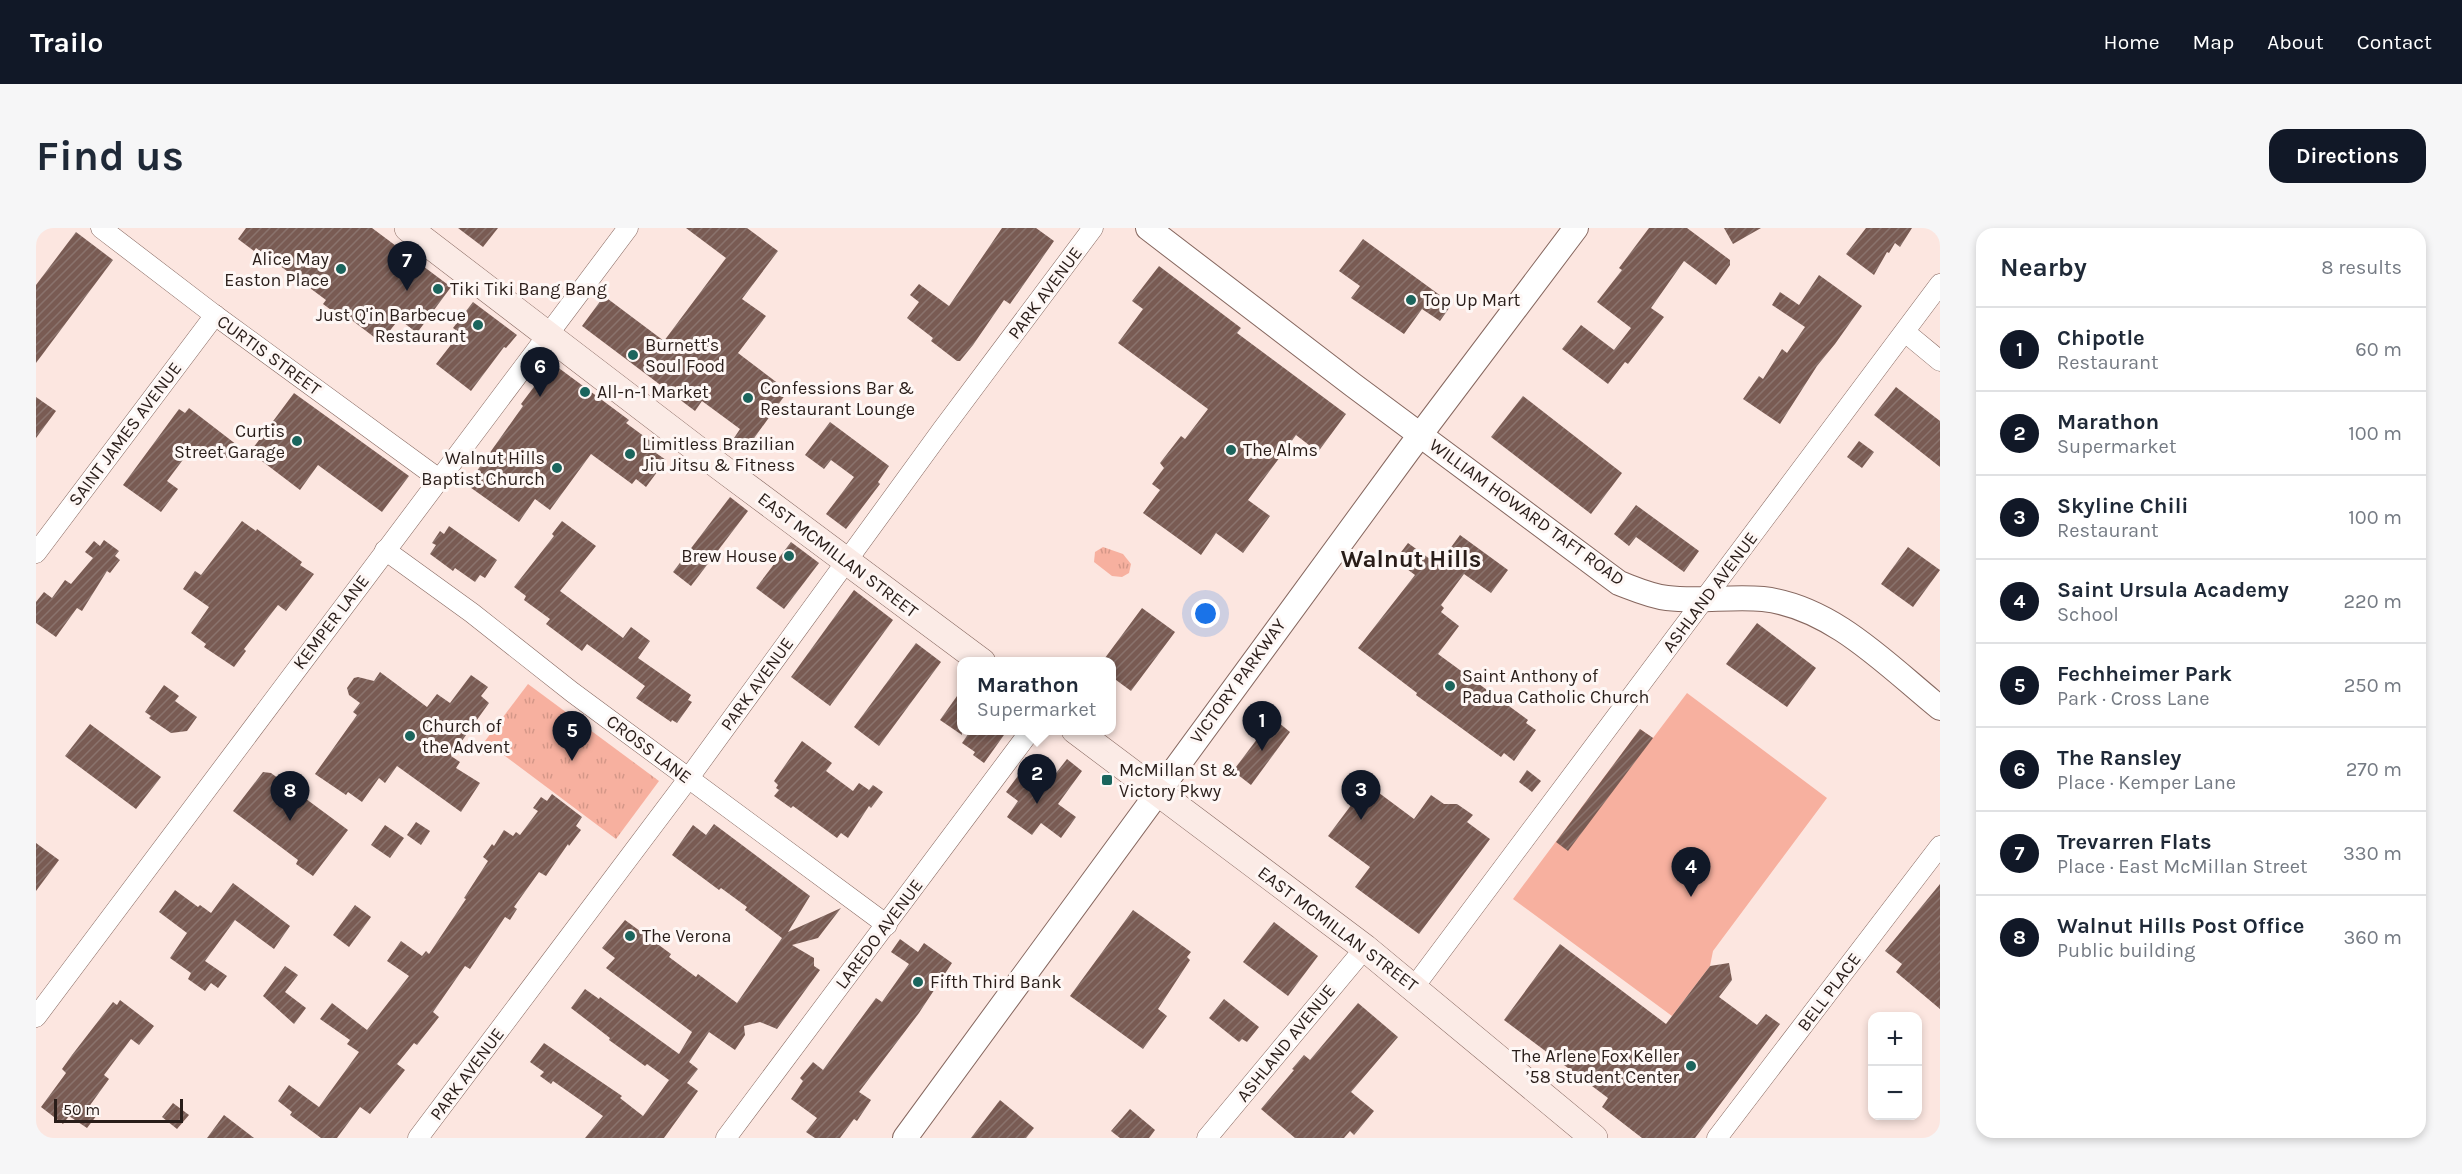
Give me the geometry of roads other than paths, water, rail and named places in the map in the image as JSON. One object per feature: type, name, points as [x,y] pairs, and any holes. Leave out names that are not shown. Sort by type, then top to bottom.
[{"type":"main road","name":"EAST MCMILLAN STREET","points":[[408,228],[975,657]]},
{"type":"main road","name":"EAST MCMILLAN STREET","points":[[1082,735],[1365,948],[1414,987],[1585,1135]]},
{"type":"street","name":"CURTIS STREET","points":[[101,228],[215,315],[439,479]]},
{"type":"street","name":"KEMPER LANE","points":[[36,1017],[628,228]]},
{"type":"street","name":"PARK AVENUE","points":[[418,1138],[688,778],[1093,228]]},
{"type":"street","name":"WILLIAM HOWARD TAFT ROAD","points":[[1148,228],[1619,583],[1666,598],[1764,599],[1796,607],[1818,617],[1866,648],[1940,708]]},
{"type":"street","name":"VICTORY PARKWAY","points":[[905,1138],[1420,434],[1576,228]]},
{"type":"street","name":"ASHLAND AVENUE","points":[[1414,987],[1940,284]]},
{"type":"street","name":"SAINT JAMES AVENUE","points":[[36,553],[215,315]]},
{"type":"street","points":[[1905,332],[1940,361]]},
{"type":"street","name":"CROSS LANE","points":[[385,550],[886,925]]},
{"type":"street","name":"LAREDO AVENUE","points":[[726,1138],[1027,735]]},
{"type":"street","name":"BELL PLACE","points":[[1718,1138],[1940,846]]},
{"type":"street","name":"ASHLAND AVENUE","points":[[1207,1138],[1365,948]]},
{"type":"place","name":"Alice May Easton Place","points":[[341,269]]},
{"type":"place","name":"Tiki Tiki Bang Bang","points":[[438,289]]},
{"type":"place","name":"Trevarren Flats","points":[[407,291]]},
{"type":"place","name":"Top Up Mart","points":[[1411,300]]},
{"type":"place","name":"Just Q'in Barbecue Restaurant","points":[[478,325]]},
{"type":"place","name":"Burnett's Soul Food","points":[[633,355]]},
{"type":"place","name":"All-n-1 Market","points":[[585,392]]},
{"type":"place","name":"The Ransley","points":[[540,397]]},
{"type":"place","name":"Confessions Bar & Restaurant Lounge","points":[[748,398]]},
{"type":"place","name":"Curtis Street Garage","points":[[297,441]]},
{"type":"place","name":"The Alms","points":[[1231,450]]},
{"type":"place","name":"Limitless Brazilian Jiu Jitsu & Fitness","points":[[630,454]]},
{"type":"place","name":"Walnut Hills Baptist Church","points":[[557,468]]},
{"type":"place","name":"Brew House","points":[[789,556]]},
{"type":"place","name":"Saint Anthony of Padua Catholic Church","points":[[1450,686]]},
{"type":"place","name":"Church of the Advent","points":[[410,736]]},
{"type":"place","name":"Chipotle","points":[[1262,751]]},
{"type":"place","name":"Fechheimer Park","points":[[572,761]]},
{"type":"place","name":"McMillan St & Victory Pkwy","points":[[1107,780]]},
{"type":"place","name":"Marathon","points":[[1037,804]]},
{"type":"place","name":"Skyline Chili","points":[[1361,820]]},
{"type":"place","name":"Walnut Hills Post Office","points":[[290,821]]},
{"type":"place","name":"Saint Ursula Academy","points":[[1691,897]]},
{"type":"place","name":"The Verona","points":[[630,936]]},
{"type":"place","name":"Fifth Third Bank","points":[[918,982]]},
{"type":"place","name":"The Arlene Fox Keller ’58 Student Center","points":[[1691,1066]]},
{"type":"district","name":"Walnut Hills","points":[[1411,559]]}]
